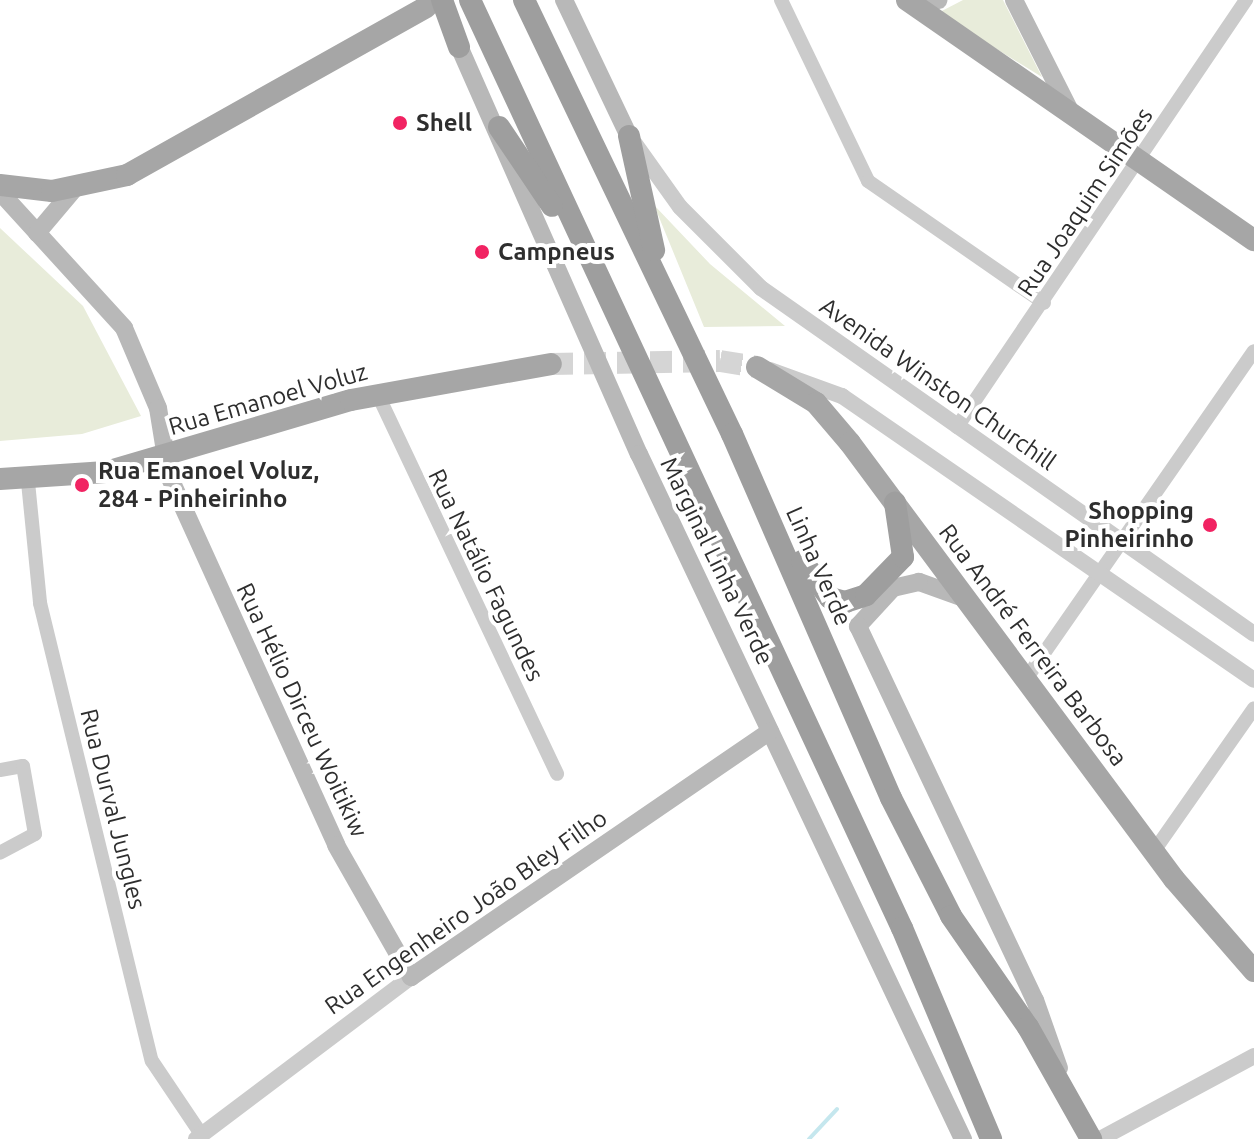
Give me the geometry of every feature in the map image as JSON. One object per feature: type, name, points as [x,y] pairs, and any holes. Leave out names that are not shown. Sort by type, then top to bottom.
[{"type":"highway","points":[[470,0],[588,260],[902,928],[991,1139]]},
{"type":"highway","name":"Linha Verde","points":[[524,0],[732,434],[891,798],[951,916],[1067,1092],[1091,1139]]},
{"type":"highway","points":[[435,2],[459,47]]},
{"type":"highway","points":[[499,127],[588,260]]},
{"type":"highway","points":[[629,136],[661,282]]},
{"type":"highway","points":[[732,434],[749,451],[810,580],[830,598],[845,602],[866,595],[896,571],[905,539],[895,503]]},
{"type":"main road","points":[[564,0],[629,136]]},
{"type":"main road","points":[[911,2],[938,0]]},
{"type":"main road","points":[[1014,0],[1071,113]]},
{"type":"main road","points":[[0,185],[74,189],[148,166],[435,2]]},
{"type":"main road","points":[[911,2],[1254,240]]},
{"type":"main road","name":"Marginal Linha Verde","points":[[459,47],[499,127],[639,454],[963,1139]]},
{"type":"main road","points":[[37,233],[74,189]]},
{"type":"main road","name":"Rua Hélio Dirceu Woitikiw","points":[[0,192],[124,328],[158,408],[165,456],[336,845],[411,977]]},
{"type":"main road","name":"Rua Emanoel Voluz","points":[[0,479],[28,482],[165,456],[378,395],[551,364]]},
{"type":"main road","name":"Rua André Ferreira Barbosa","points":[[757,367],[816,403],[895,503],[1154,851],[1254,971]]},
{"type":"main road","points":[[967,601],[919,582],[872,604],[858,626],[1035,1000],[1067,1092]]},
{"type":"main road","name":"Rua Engenheiro João Bley Filho","points":[[411,977],[770,731]]},
{"type":"street","points":[[781,0],[868,181],[1044,303]]},
{"type":"street","name":"Rua Joaquim Simões","points":[[957,427],[1141,161],[1246,0]]},
{"type":"street","name":"Avenida Winston Churchill","points":[[629,136],[680,207],[733,264],[957,427],[1254,634]]},
{"type":"street","points":[[1026,679],[1254,351]]},
{"type":"street","points":[[757,367],[842,396],[1254,680]]},
{"type":"street","name":"Rua Natálio Fagundes","points":[[378,395],[557,774]]},
{"type":"street","name":"Rua Durval Jungles","points":[[28,482],[40,603],[152,1061],[198,1135]]},
{"type":"street","points":[[1154,851],[1254,708]]},
{"type":"street","points":[[0,770],[23,766],[35,834],[0,853]]},
{"type":"street","name":"Rua Engenheiro João Bley Filho","points":[[198,1135],[411,977]]},
{"type":"street","points":[[1100,1139],[1254,1056]]},
{"type":"green space","points":[[963,0],[1003,0],[1042,77],[938,13]]},
{"type":"green space","points":[[654,205],[710,264],[785,326],[704,327]]},
{"type":"green space","points":[[0,228],[83,306],[141,416],[82,434],[0,441]]},
{"type":"waterway","points":[[809,1139],[837,1109]]},
{"type":"tunnel","points":[[551,364],[720,361],[757,367]]},
{"type":"place","name":"Shell","points":[[400,123]]},
{"type":"place","name":"Campneus","points":[[482,252]]},
{"type":"place","name":"Rua Emanoel Voluz, 284 - Pinheirinho","points":[[82,485]]},
{"type":"place","name":"Shopping Pinheirinho","points":[[1210,525]]}]
